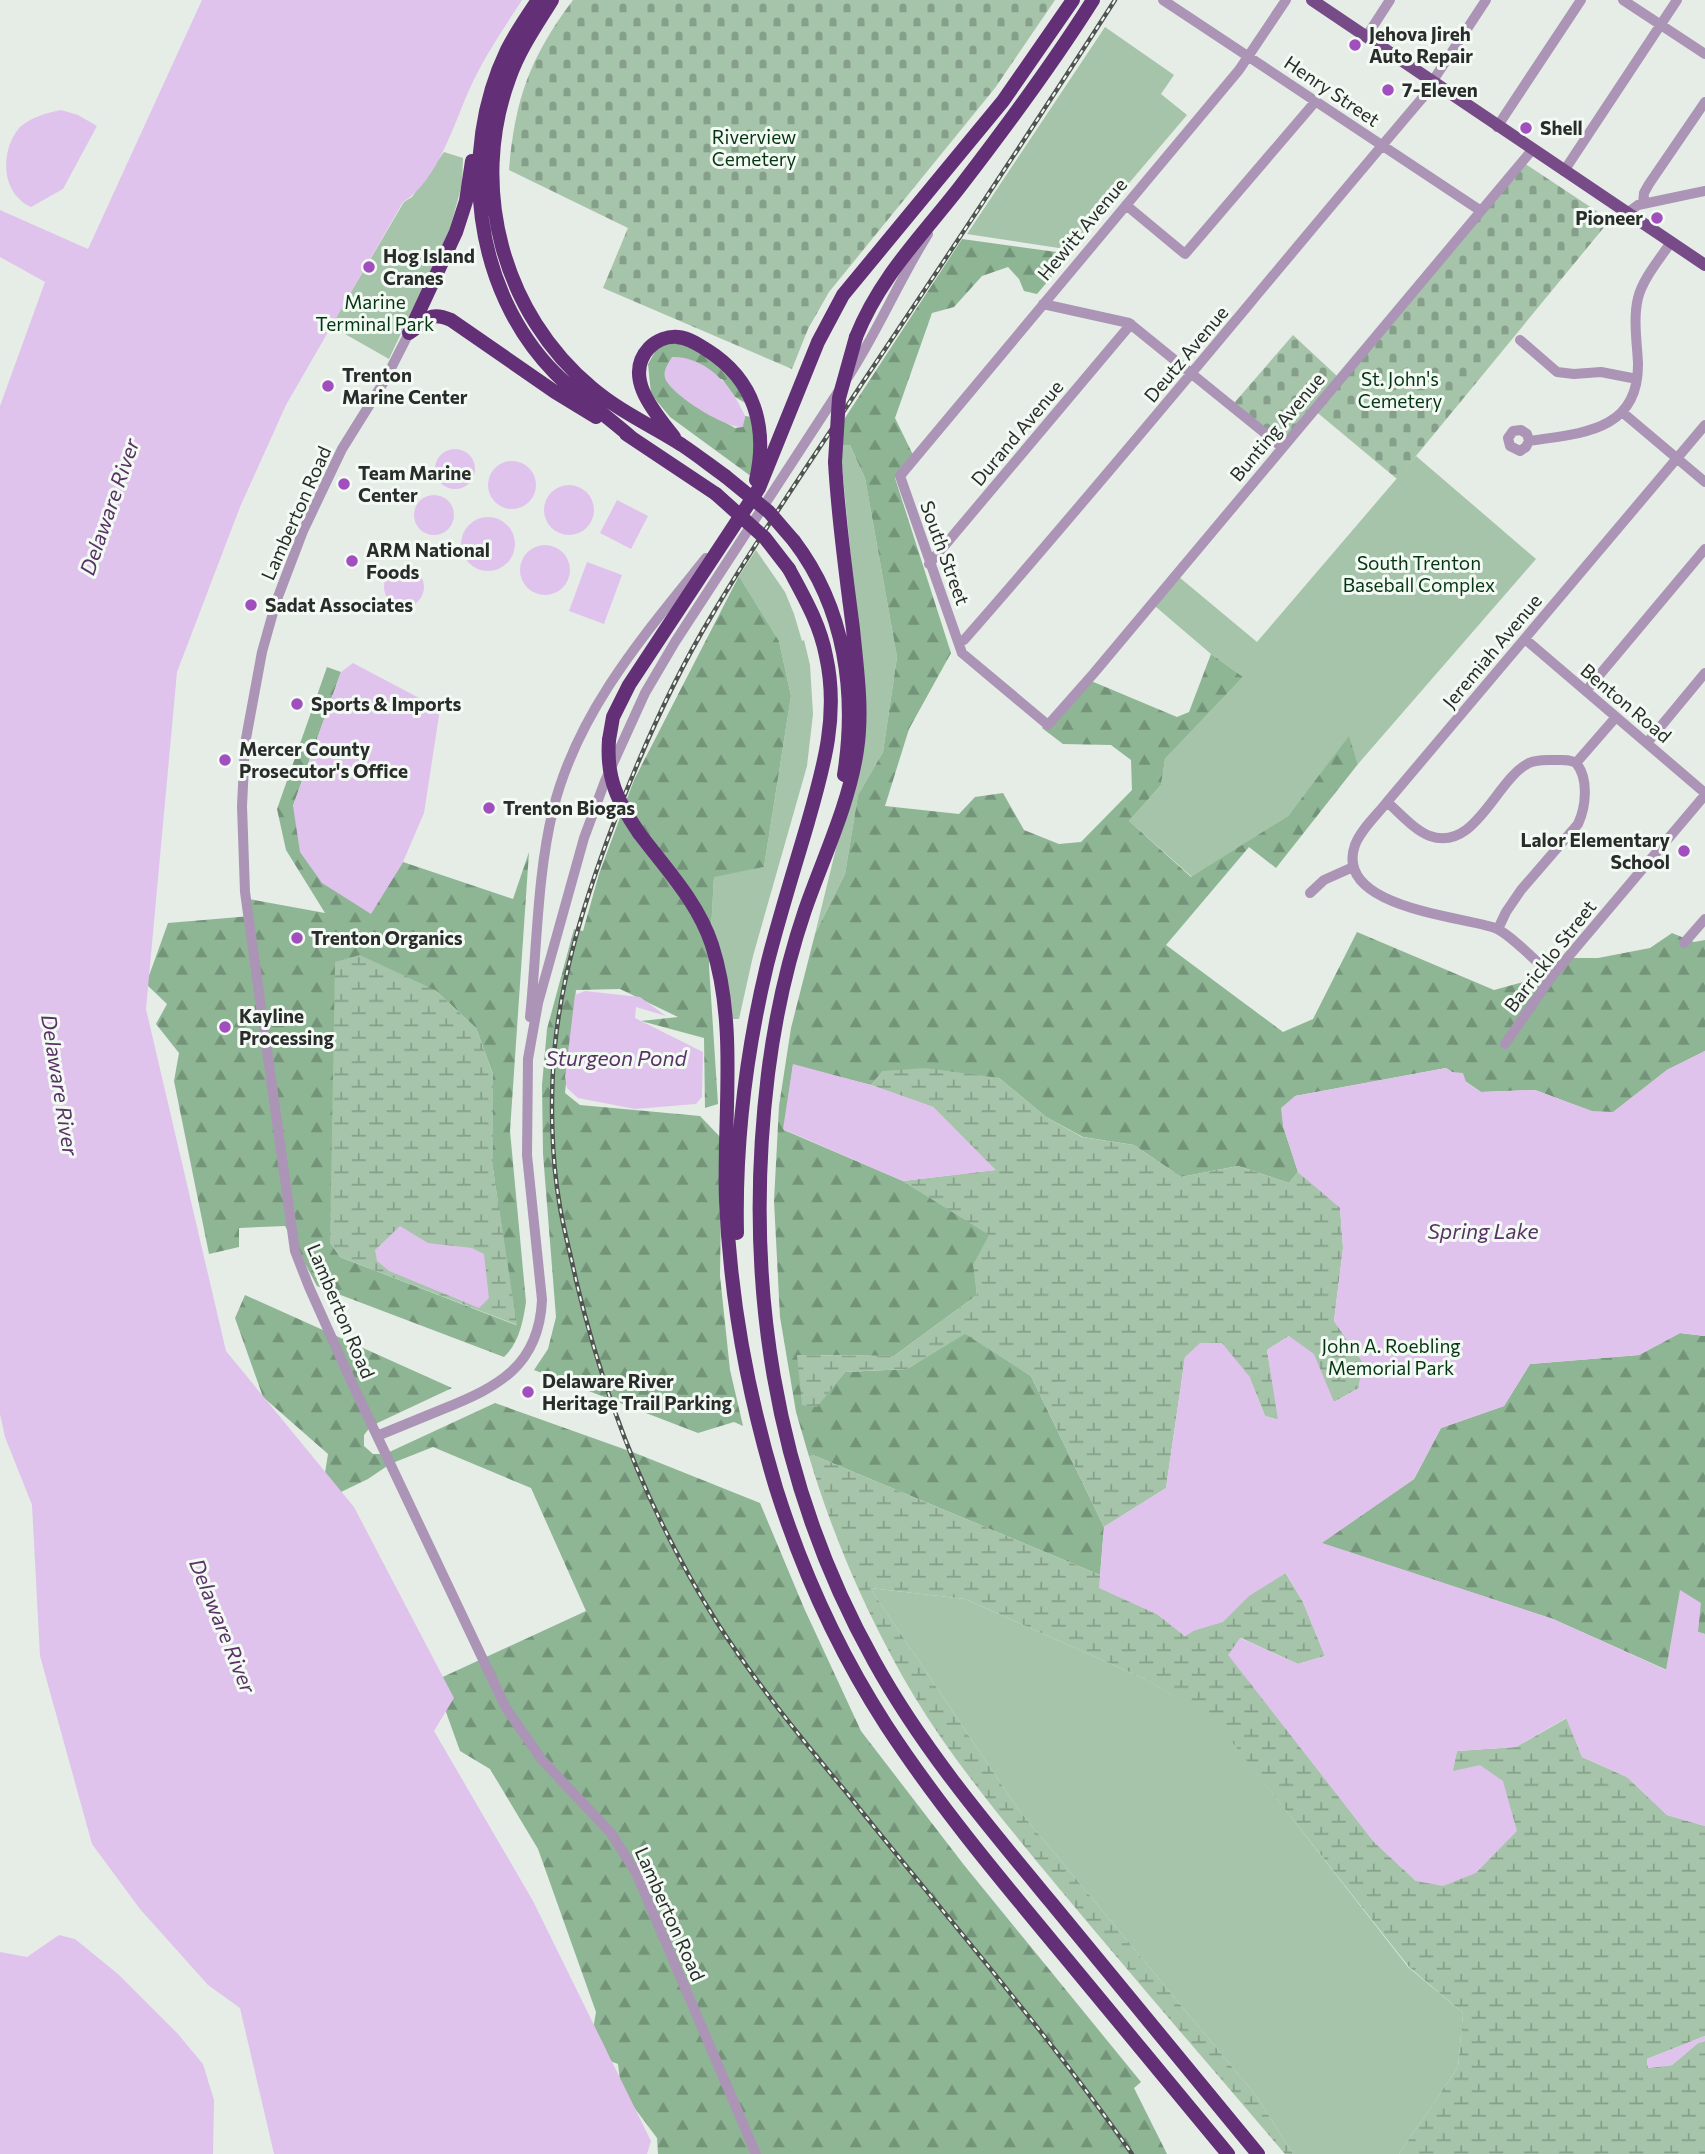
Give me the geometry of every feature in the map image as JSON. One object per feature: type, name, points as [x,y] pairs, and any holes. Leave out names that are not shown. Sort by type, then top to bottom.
[{"type":"highway","points":[[409,332],[462,215],[475,136],[506,51],[538,0]]},
{"type":"highway","points":[[552,0],[524,45],[509,78],[494,139],[493,194],[503,257],[529,314],[567,364],[609,401],[682,446],[758,501],[794,541],[811,567],[829,602],[842,645],[849,693],[845,769],[821,864]]},
{"type":"highway","points":[[1073,0],[1003,101],[843,295],[818,342],[764,477],[618,704],[609,740],[610,769],[615,793],[639,833],[692,902],[706,930],[717,962],[727,1056],[726,1199],[738,1317],[752,1391],[773,1476],[797,1549],[823,1610],[875,1707],[914,1766],[1007,1887],[1228,2154]]},
{"type":"highway","points":[[1093,0],[1029,95],[957,190],[896,264],[873,300],[856,337],[839,398],[835,462],[860,709],[859,733],[851,779],[795,943],[778,1014],[765,1109],[760,1197],[762,1293],[769,1355],[786,1439],[807,1511],[830,1572],[857,1630],[888,1686],[933,1754],[1026,1872],[1258,2154]]},
{"type":"highway","points":[[486,111],[479,164],[481,216],[493,268],[503,294],[519,325],[555,373],[632,438]]},
{"type":"highway","points":[[409,332],[432,316],[451,320],[555,392],[632,438],[716,494],[765,538],[789,569],[821,635],[830,675],[832,711],[825,760],[768,963],[746,1076],[739,1151],[737,1226],[741,1314],[752,1391]]},
{"type":"highway","points":[[682,446],[651,409],[640,379],[644,354],[655,343],[674,337],[685,338],[700,345],[720,359],[737,376],[751,398],[759,422],[761,444],[759,465],[748,504]]},
{"type":"main road","points":[[1312,0],[1705,265]]},
{"type":"street","name":"Henry Street","points":[[1163,0],[1481,211]]},
{"type":"street","name":"Hewitt Avenue","points":[[900,477],[1249,57],[1286,0]]},
{"type":"street","points":[[1366,37],[1390,0]]},
{"type":"street","name":"Deutz Avenue","points":[[959,641],[964,640],[997,603],[1430,89],[1486,0]]},
{"type":"street","points":[[1497,127],[1581,0]]},
{"type":"street","points":[[1623,0],[1705,54]]},
{"type":"street","points":[[1564,171],[1677,0]]},
{"type":"street","points":[[1126,205],[1185,254],[1315,102]]},
{"type":"street","points":[[1643,204],[1644,194],[1650,184],[1705,102]]},
{"type":"street","name":"Bunting Avenue","points":[[1048,725],[1532,150]]},
{"type":"street","points":[[530,1042],[538,1003],[584,838],[605,781],[645,693],[675,642],[869,344],[919,249],[957,190]]},
{"type":"street","points":[[1627,213],[1635,206],[1705,191]]},
{"type":"street","points":[[1529,441],[1595,430],[1622,412],[1633,394],[1637,379],[1639,294],[1671,242]]},
{"type":"street","points":[[1043,304],[1131,324],[1282,447]]},
{"type":"street","name":"Durand Avenue","points":[[929,564],[1131,324]]},
{"type":"street","name":"Lamberton Road","points":[[409,332],[385,380],[331,470],[284,579],[254,686],[246,744],[242,806],[245,892],[296,1254],[377,1436],[506,1708],[542,1760],[611,1833],[636,1873],[756,2154]]},
{"type":"street","points":[[1520,340],[1557,372],[1601,372],[1637,379]]},
{"type":"street","points":[[1622,412],[1705,482]]},
{"type":"street","name":"Jeremiah Avenue","points":[[1353,867],[1353,853],[1359,837],[1705,425]]},
{"type":"street","name":"South Street","points":[[900,477],[962,653],[1048,725]]},
{"type":"street","points":[[377,1436],[491,1388],[514,1370],[534,1340],[542,1300],[527,1155],[527,1086],[530,1017],[545,850],[552,812],[565,771],[586,723],[611,682],[737,519]]},
{"type":"street","points":[[1586,691],[1705,549]]},
{"type":"street","name":"Benton Road","points":[[1525,639],[1705,794]]},
{"type":"street","points":[[1647,743],[1705,673]]},
{"type":"street","points":[[1576,763],[1616,717]]},
{"type":"street","points":[[1387,803],[1422,832],[1438,838],[1455,836],[1469,828],[1524,766],[1538,760],[1567,760],[1576,763],[1582,770],[1585,799],[1582,816],[1516,896],[1498,929]]},
{"type":"street","name":"Barricklo Street","points":[[1505,1044],[1552,976],[1705,794]]},
{"type":"street","points":[[1310,893],[1324,880],[1353,867],[1368,887],[1395,904],[1498,929],[1552,976]]},
{"type":"street","points":[[1684,943],[1705,919]]},
{"type":"green space","name":"Riverview Cemetery","points":[[573,0],[1055,0],[995,88],[829,292],[808,329],[792,369],[603,288],[628,228],[509,170],[515,121],[527,80],[535,60]]},
{"type":"green space","points":[[1105,27],[1174,75],[1161,94],[1187,115],[1072,250],[967,234]]},
{"type":"green space","name":"Marine Terminal Park","points":[[444,152],[463,158],[462,184],[450,229],[389,359],[331,326],[404,202],[412,197]]},
{"type":"green space","name":"St. John's Cemetery","points":[[1521,161],[1610,220],[1397,479],[1313,409],[1278,450],[1229,409],[1293,335],[1338,377]]},
{"type":"green space","points":[[962,239],[1071,254],[1037,294],[1024,291],[1019,279],[1008,267],[982,276],[954,307],[932,313],[895,418],[914,457],[895,478],[951,653],[909,729],[885,806],[959,814],[975,797],[1003,793],[1024,830],[1059,844],[1081,842],[1132,790],[1131,760],[1111,745],[1063,744],[1042,728],[1084,678],[1177,717],[1189,712],[1211,654],[1243,677],[1165,759],[1161,785],[1129,821],[1191,877],[1288,816],[1349,736],[1358,764],[1276,868],[1249,847],[1166,945],[1283,1032],[1313,1019],[1357,932],[1494,990],[1542,977],[1547,979],[1572,958],[1598,958],[1650,948],[1672,933],[1694,942],[1705,940],[1705,1051],[1667,1070],[1607,1117],[1535,1090],[1481,1092],[1446,1068],[1295,1096],[1283,1126],[1298,1172],[1289,1183],[1238,1166],[1181,1177],[1134,1145],[1083,1137],[1046,1117],[999,1078],[883,1071],[871,1085],[793,1065],[784,1130],[903,1181],[990,1235],[974,1265],[977,1295],[894,1356],[797,1355],[817,1406],[845,1372],[907,1369],[965,1333],[1031,1376],[1104,1527],[1100,1575],[808,1453],[796,1412],[780,1317],[774,1201],[779,1106],[791,1028],[815,934],[845,874],[858,795],[883,752],[897,657],[865,478],[850,445],[840,446],[841,424]]},
{"type":"green space","points":[[671,341],[695,347],[727,370],[747,404],[735,397],[722,379],[666,380],[685,399],[735,428],[742,427],[745,416],[752,417],[756,441],[752,477],[670,417],[651,394],[648,364],[656,350]]},
{"type":"green space","points":[[850,445],[865,478],[897,657],[883,752],[858,795],[845,874],[815,934],[857,763],[853,632],[842,601],[854,589],[840,446]]},
{"type":"green space","name":"South Trenton Baseball Complex","points":[[1416,456],[1536,559],[1358,764],[1349,737],[1288,816],[1192,877],[1129,821],[1161,785],[1165,759],[1243,677],[1211,654],[1149,601],[1173,572],[1257,642]]},
{"type":"green space","points":[[756,550],[785,592],[802,641],[804,640],[810,665],[813,714],[807,766],[753,956],[739,1019],[733,1019],[711,931],[714,876],[764,867],[791,696],[779,641],[739,576]]},
{"type":"green space","points":[[739,576],[779,641],[791,696],[764,867],[714,877],[709,966],[718,1104],[705,1108],[704,1038],[641,1021],[678,1017],[620,989],[576,990],[565,1093],[580,1105],[700,1116],[722,1139],[720,1276],[730,1370],[743,1426],[734,1422],[698,1433],[534,1370],[548,1349],[556,1317],[543,1154],[542,1085],[547,1029],[574,929],[583,931],[599,874],[634,780]]},
{"type":"green space","points":[[327,667],[341,672],[293,806],[371,913],[403,862],[513,899],[529,852],[510,1131],[526,1302],[517,1339],[504,1357],[317,1286],[285,1226],[239,1228],[239,1247],[209,1254],[174,1081],[179,1053],[156,1024],[167,1004],[146,984],[168,923],[251,916],[249,899],[325,913],[286,850],[277,809]],"holes":[[[435,990],[476,1028],[493,1074],[493,1169],[516,1325],[340,1257],[330,1242]]]},
{"type":"green space","points":[[360,955],[435,990],[476,1028],[493,1074],[493,1169],[517,1325],[340,1257],[330,1242],[335,962]]},
{"type":"green space","points":[[926,1068],[999,1078],[1046,1117],[1082,1137],[1134,1145],[1181,1177],[1238,1166],[1289,1183],[1298,1172],[1340,1207],[1343,1248],[1334,1321],[1362,1361],[1359,1388],[1334,1402],[1289,1336],[1267,1350],[1279,1420],[1265,1416],[1249,1376],[1185,1357],[1166,1488],[1104,1527],[1031,1376],[965,1334],[907,1369],[845,1372],[817,1407],[802,1405],[797,1355],[894,1356],[977,1295],[973,1265],[989,1235],[903,1181],[995,1170],[933,1107],[871,1085],[883,1071]]},
{"type":"green space","points":[[245,1295],[452,1388],[371,1426],[364,1435],[364,1446],[373,1454],[385,1454],[495,1403],[635,1453],[760,1503],[804,1608],[861,1731],[964,1865],[1141,2082],[1134,2088],[1167,2154],[658,2154],[657,2138],[621,2090],[618,2064],[589,2053],[596,2012],[538,1849],[490,1769],[460,1751],[446,1712],[422,1705],[434,1681],[586,1611],[531,1488],[433,1447],[390,1464],[368,1479],[341,1492],[324,1479],[328,1454],[263,1397],[235,1318]]},
{"type":"green space","points":[[1680,1333],[1705,1336],[1705,1634],[1698,1632],[1667,1670],[1553,1619],[1321,1543],[1414,1479],[1441,1428],[1504,1406],[1530,1364],[1639,1355]]},
{"type":"green space","points":[[808,1453],[1100,1575],[1100,1588],[1157,1614],[1185,1636],[1285,1572],[1303,1602],[1325,1656],[1298,1664],[1241,1638],[1229,1655],[1374,1842],[1416,1881],[1457,1751],[1516,1747],[1567,1718],[1582,1757],[1627,1777],[1667,1815],[1705,1826],[1705,2036],[1647,2059],[1648,2068],[1672,2065],[1698,2043],[1705,2041],[1705,2154],[1399,2154],[1458,2067],[1463,2013],[1409,1967],[1214,1719],[1143,1678],[965,1599],[870,1588],[1018,1809],[1257,2097],[1293,2154],[1285,2154],[1020,1841],[964,1770],[930,1721],[867,1608],[829,1516]]},
{"type":"green space","points":[[870,1588],[965,1599],[1143,1678],[1214,1718],[1408,1967],[1463,2013],[1458,2067],[1399,2154],[1293,2154],[1257,2097],[1018,1809]]},
{"type":"water","name":"Delaware River","points":[[202,0],[522,0],[476,76],[435,166],[415,193],[403,202],[286,405],[240,507],[177,672],[146,1009],[226,1351],[354,1507],[454,1698],[434,1731],[533,1901],[651,2141],[647,2154],[274,2154],[240,2008],[208,1985],[140,1909],[92,1844],[40,1656],[32,1505],[5,1437],[0,1414],[0,406],[45,282],[0,257],[0,210],[88,249]]},
{"type":"water","points":[[61,110],[78,115],[97,126],[63,189],[31,207],[13,192],[9,182],[6,170],[9,147],[20,127],[39,116]]},
{"type":"water","points":[[672,357],[704,365],[721,379],[744,414],[743,427],[712,417],[677,393],[665,378],[666,367]]},
{"type":"water","points":[[455,449],[463,450],[469,455],[474,461],[474,477],[469,483],[463,488],[455,489],[447,488],[441,483],[436,477],[435,469],[436,461],[441,455],[447,450]]},
{"type":"water","points":[[512,461],[521,462],[529,468],[535,476],[535,494],[529,502],[521,508],[512,509],[503,508],[495,502],[489,494],[488,485],[489,476],[495,468],[503,462]]},
{"type":"water","points":[[569,485],[587,492],[594,510],[587,528],[569,535],[551,528],[544,510],[551,492]]},
{"type":"water","points":[[434,495],[442,496],[448,501],[453,507],[453,523],[448,529],[442,534],[434,535],[426,534],[420,529],[415,523],[414,515],[415,507],[420,501],[426,496]]},
{"type":"water","points":[[617,500],[648,516],[631,549],[600,533]]},
{"type":"water","points":[[488,517],[507,525],[515,544],[507,563],[488,571],[469,563],[461,544],[469,525]]},
{"type":"water","points":[[545,545],[563,552],[570,570],[563,588],[545,595],[527,588],[520,570],[527,552]]},
{"type":"water","points":[[587,562],[622,575],[604,624],[569,611]]},
{"type":"water","points":[[404,567],[412,568],[418,573],[423,579],[423,595],[418,601],[412,606],[404,607],[396,606],[390,601],[385,595],[384,587],[385,579],[390,573],[396,568]]},
{"type":"water","points":[[353,663],[440,709],[424,813],[403,862],[371,914],[322,883],[300,852],[293,806],[341,672]]},
{"type":"water","name":"Sturgeon Pond","points":[[585,991],[640,997],[666,1016],[636,1007],[635,1018],[703,1052],[702,1097],[696,1104],[635,1109],[578,1098],[567,1088],[565,1077],[575,995]]},
{"type":"water","name":"Spring Lake","points":[[1705,1051],[1705,1336],[1680,1333],[1639,1355],[1530,1364],[1504,1406],[1441,1428],[1414,1479],[1322,1543],[1553,1619],[1666,1670],[1680,1590],[1701,1603],[1698,1632],[1705,1634],[1705,1826],[1667,1815],[1627,1777],[1582,1757],[1566,1718],[1516,1747],[1457,1751],[1453,1771],[1480,1765],[1503,1781],[1517,1831],[1476,1873],[1443,1886],[1416,1881],[1374,1842],[1228,1655],[1240,1638],[1298,1664],[1325,1656],[1303,1602],[1286,1573],[1249,1596],[1223,1622],[1185,1636],[1157,1614],[1099,1588],[1104,1527],[1166,1488],[1185,1357],[1200,1343],[1222,1343],[1249,1376],[1265,1416],[1278,1420],[1267,1350],[1289,1336],[1314,1354],[1334,1402],[1359,1388],[1362,1361],[1334,1321],[1343,1248],[1340,1208],[1298,1172],[1283,1126],[1281,1108],[1295,1096],[1446,1068],[1452,1072],[1463,1073],[1466,1082],[1481,1092],[1535,1090],[1592,1111],[1613,1112],[1667,1070]]},
{"type":"water","points":[[793,1064],[871,1085],[933,1107],[996,1170],[903,1181],[783,1129]]},
{"type":"water","points":[[400,1226],[428,1243],[472,1248],[484,1254],[489,1298],[479,1308],[389,1271],[377,1261],[375,1250]]},
{"type":"water","points":[[59,1935],[75,1939],[118,1974],[178,2034],[203,2064],[214,2100],[213,2154],[0,2154],[0,1952],[27,1957]]},
{"type":"water","points":[[1705,2036],[1705,2041],[1698,2043],[1672,2065],[1648,2068],[1647,2059]]},
{"type":"railway","points":[[1115,0],[767,528],[712,615],[682,669],[654,725],[630,783],[582,916],[558,1019],[552,1105],[553,1147],[562,1216],[576,1280],[601,1370],[632,1458],[694,1584],[718,1624],[779,1710],[1028,2016],[1132,2154]]},
{"type":"place","name":"Jehova Jireh Auto Repair","points":[[1355,45]]},
{"type":"place","name":"7-Eleven","points":[[1388,90]]},
{"type":"place","name":"Shell","points":[[1526,128]]},
{"type":"place","name":"Pioneer","points":[[1657,218]]},
{"type":"place","name":"Hog Island Cranes","points":[[369,267]]},
{"type":"place","name":"Trenton Marine Center","points":[[328,386]]},
{"type":"place","name":"Team Marine Center","points":[[344,484]]},
{"type":"place","name":"ARM National Foods","points":[[352,561]]},
{"type":"place","name":"Sadat Associates","points":[[251,605]]},
{"type":"place","name":"Sports & Imports","points":[[297,704]]},
{"type":"place","name":"Mercer County Prosecutor's Office","points":[[225,760]]},
{"type":"place","name":"Trenton Biogas","points":[[489,808]]},
{"type":"place","name":"Lalor Elementary School","points":[[1684,851]]},
{"type":"place","name":"Trenton Organics","points":[[297,938]]},
{"type":"place","name":"Kayline Processing","points":[[225,1027]]},
{"type":"place","name":"Delaware River Heritage Trail Parking","points":[[528,1392]]},
{"type":"park label","name":"John A. Roebling Memorial Park","points":[[1391,1357]]}]
